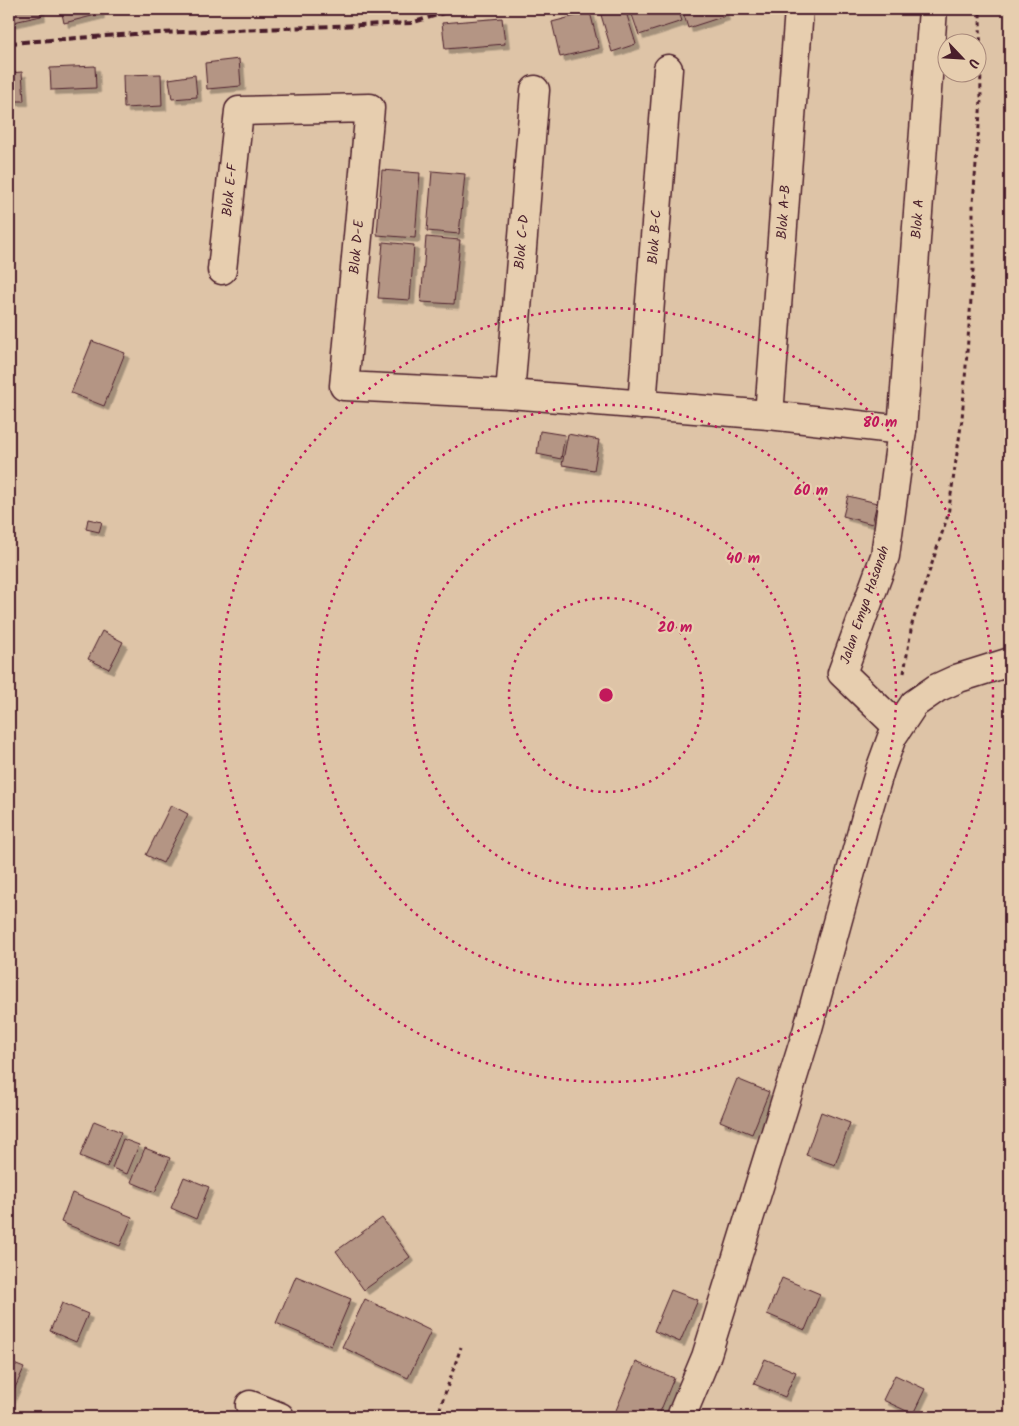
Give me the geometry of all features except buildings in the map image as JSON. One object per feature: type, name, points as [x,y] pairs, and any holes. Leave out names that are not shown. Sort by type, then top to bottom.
[{"type":"street","name":"Blok A-B","points":[[769,415],[799,9]]},
{"type":"street","name":"Blok A","points":[[902,430],[933,9]]},
{"type":"street","name":"Blok B-C","points":[[642,405],[668,69]]},
{"type":"street","name":"Blok C-D","points":[[510,394],[535,90]]},
{"type":"street","name":"Blok D-E","points":[[370,108],[344,386],[510,394]]},
{"type":"street","name":"Blok E-F","points":[[222,270],[239,111],[370,108]]},
{"type":"street","points":[[510,394],[769,415],[902,430]]},
{"type":"street","name":"Jalan Emya Hasanah","points":[[898,727],[842,673],[885,556],[902,430]]},
{"type":"street","points":[[681,1417],[712,1338],[807,1032],[863,826],[892,737],[914,704],[937,688],[959,678],[1010,662]]},
{"type":"street","points":[[250,1405],[280,1417]]},
{"type":"path","points":[[914,704],[904,671],[905,662],[912,624],[948,515],[962,419],[973,273],[973,203],[981,100],[980,9]]},
{"type":"path","points":[[437,1417],[462,1347]]},
{"type":"railway","points":[[9,43],[134,34],[411,23],[457,9]]}]
